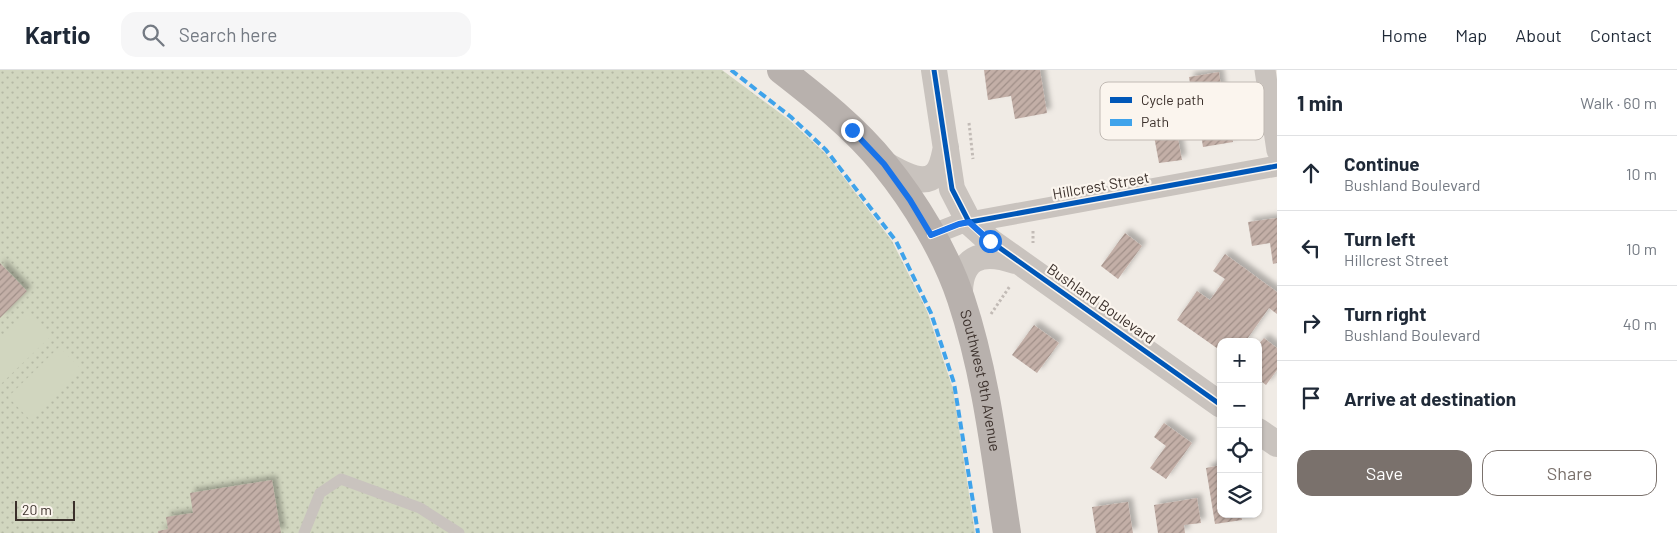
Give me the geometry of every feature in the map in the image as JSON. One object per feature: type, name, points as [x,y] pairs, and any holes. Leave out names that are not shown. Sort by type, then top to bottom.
[{"type":"main road","points":[[781,70],[812,94],[852,130],[884,164],[910,200],[931,235]]},
{"type":"main road","name":"Southwest 9th Avenue","points":[[931,235],[945,260],[960,297],[977,356],[986,398],[1007,533]]},
{"type":"street","points":[[934,70],[952,189],[964,223],[964,270],[960,284],[960,297]]},
{"type":"street","points":[[1264,70],[1277,151]]},
{"type":"street","points":[[884,164],[916,179],[928,178],[936,174],[942,165],[946,147]]},
{"type":"street","name":"Hillcrest Street","points":[[931,235],[964,223],[1277,166]]},
{"type":"street","name":"Bushland Boulevard","points":[[964,223],[990,241],[1028,253],[1217,402]]},
{"type":"street","points":[[964,270],[971,262],[983,256],[999,257],[1028,253]]},
{"type":"lane","points":[[304,533],[320,492],[342,479],[420,508],[459,533]]},
{"type":"path","points":[[969,123],[973,161]]},
{"type":"path","points":[[1028,253],[1033,227]]},
{"type":"green space","points":[[0,70],[722,70],[788,119],[826,154],[892,241],[927,311],[953,389],[975,533],[0,533]]},
{"type":"green space","points":[[27,313],[50,337],[0,385],[0,340]]},
{"type":"green space","points":[[59,347],[82,370],[30,420],[8,397]]},
{"type":"building","points":[[984,70],[1040,70],[1047,113],[1015,119],[1011,96],[988,100]]},
{"type":"building","points":[[1219,72],[1220,82],[1190,82],[1189,77]]},
{"type":"building","points":[[1155,140],[1178,140],[1182,160],[1159,163]]},
{"type":"building","points":[[1202,140],[1233,140],[1233,142],[1203,147]]},
{"type":"building","points":[[1277,218],[1277,263],[1273,264],[1270,243],[1252,246],[1248,222]]},
{"type":"building","points":[[1125,233],[1142,246],[1118,279],[1101,266]]},
{"type":"building","points":[[1225,254],[1277,292],[1277,314],[1269,308],[1248,338],[1217,338],[1217,348],[1177,320],[1197,291],[1210,300],[1225,279],[1213,271]]},
{"type":"building","points":[[0,263],[27,291],[0,318]]},
{"type":"building","points":[[1034,325],[1059,343],[1037,373],[1012,355]]},
{"type":"building","points":[[1264,338],[1277,348],[1277,370],[1266,385],[1262,382],[1262,340]]},
{"type":"building","points":[[1164,423],[1192,443],[1166,479],[1150,468],[1166,446],[1154,437]]},
{"type":"building","points":[[1217,466],[1217,518],[1242,518],[1242,520],[1215,524],[1206,468]]},
{"type":"building","points":[[272,480],[281,533],[158,533],[158,531],[168,529],[166,517],[193,513],[190,493]]},
{"type":"building","points":[[1197,498],[1201,523],[1184,525],[1185,533],[1158,533],[1154,505]]},
{"type":"building","points":[[1128,502],[1133,533],[1096,533],[1092,507]]},
{"type":"marked path","points":[[731,70],[791,117],[826,150],[896,241],[931,313],[954,383],[978,533]]},
{"type":"cycle path","points":[[934,70],[952,189],[969,222],[990,241],[1217,402]]},
{"type":"cycle path","points":[[931,235],[959,224],[1277,166]]},
{"type":"route","points":[[852,130],[884,164],[910,200],[931,235],[969,222],[990,241]]}]
